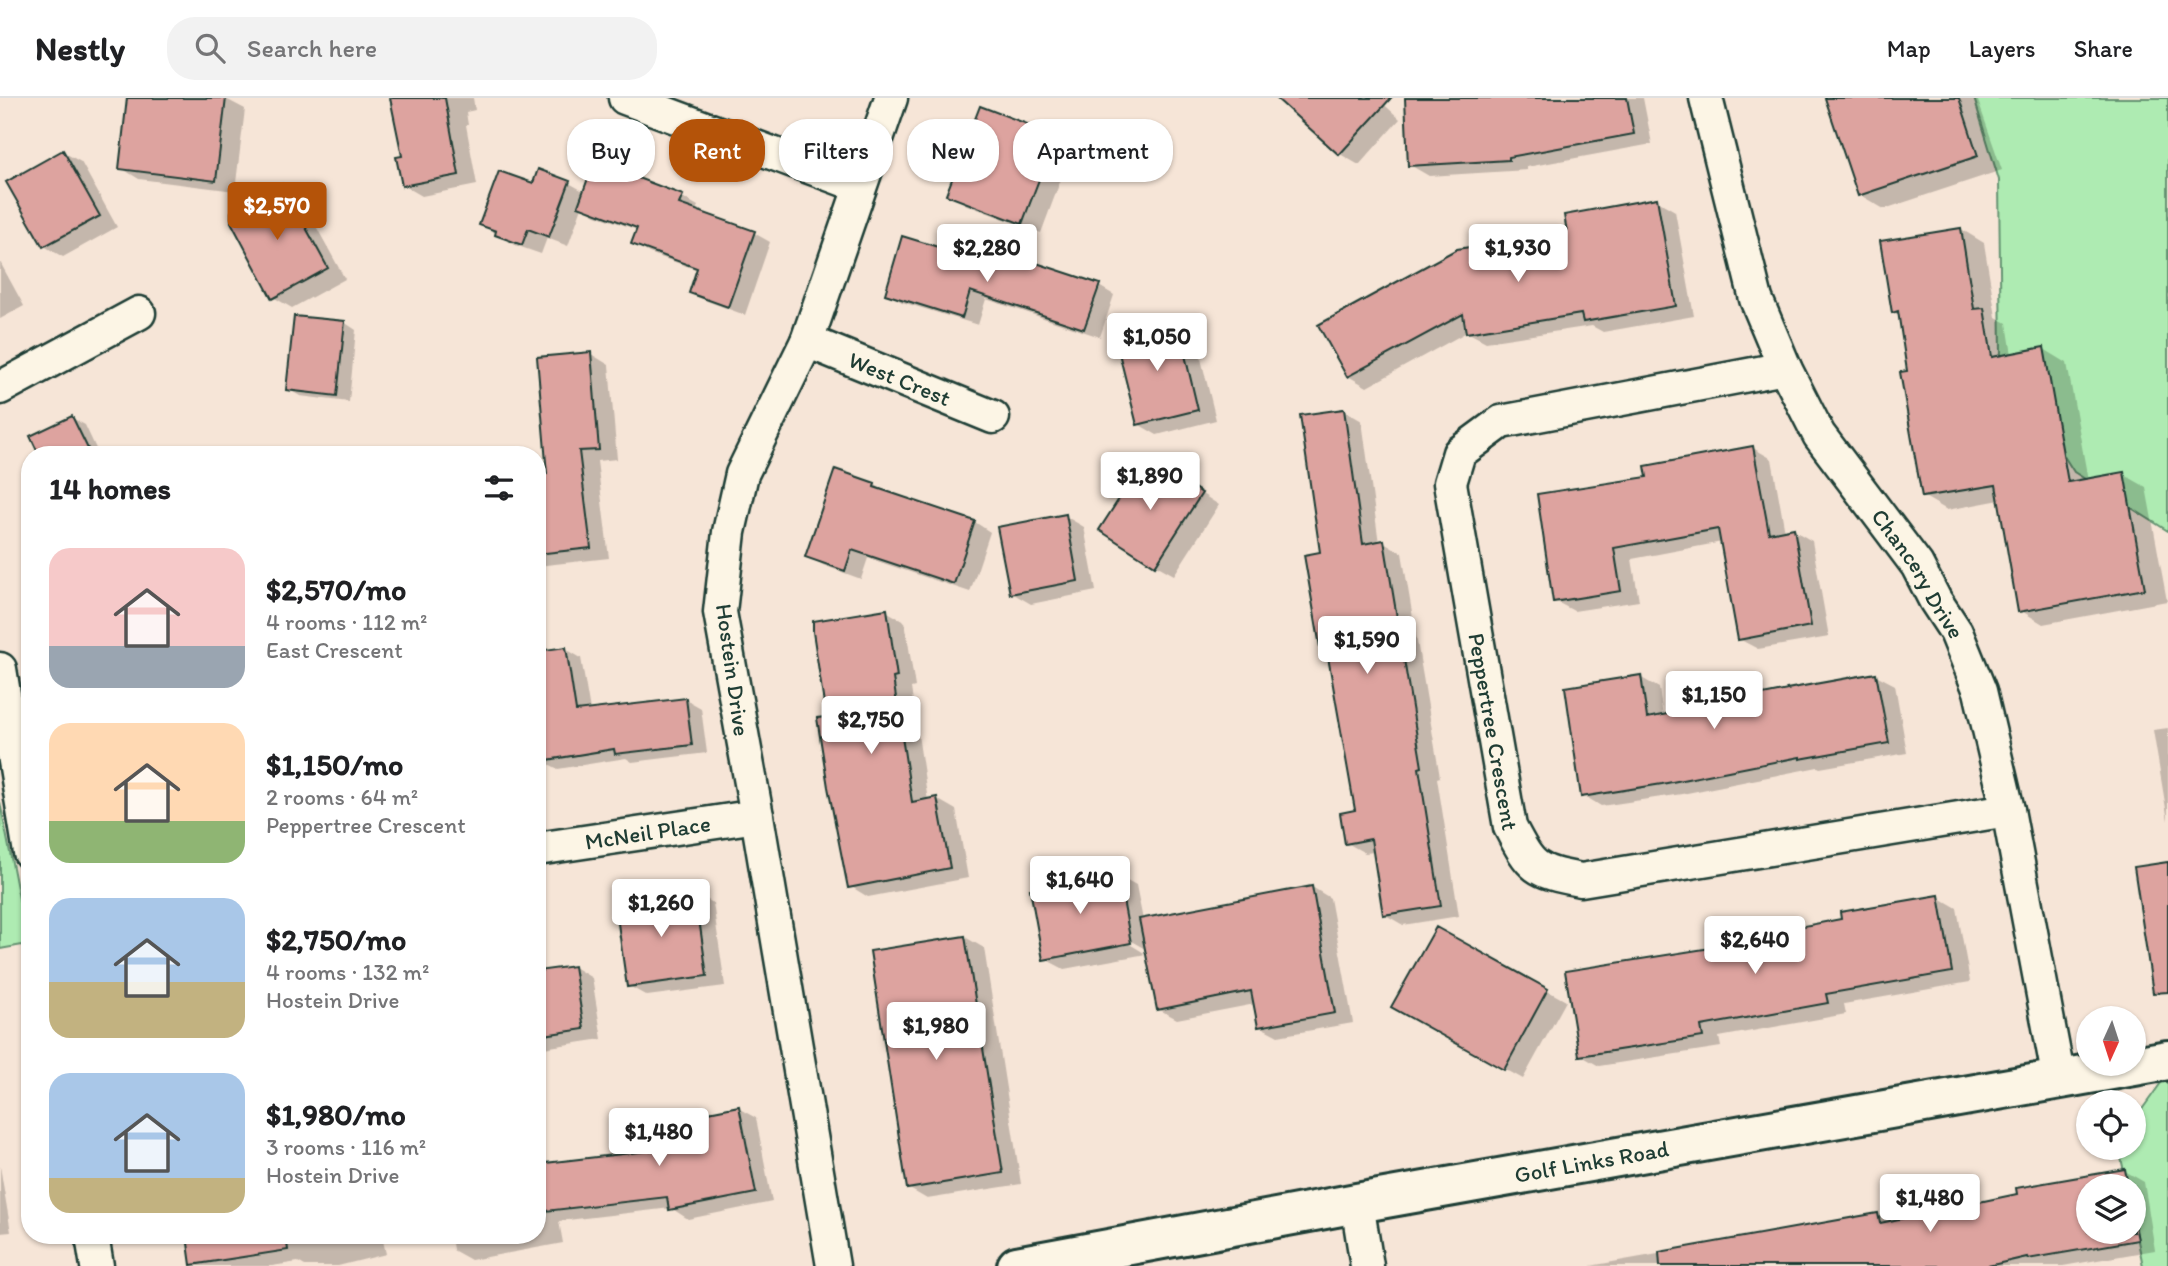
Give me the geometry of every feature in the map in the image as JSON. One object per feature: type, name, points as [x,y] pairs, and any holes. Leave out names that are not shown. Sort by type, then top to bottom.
[{"type":"main road","name":"Golf Links Road","points":[[1017,1266],[1357,1203],[2168,1060]]},
{"type":"street","points":[[625,98],[860,186]]},
{"type":"street","name":"Hostein Drive","points":[[833,1266],[720,612],[729,532],[742,474],[807,341],[891,98]]},
{"type":"street","name":"Chancery Drive","points":[[1706,98],[1756,299],[1785,368],[1819,435],[1917,565],[1956,632],[1980,691],[2008,810],[2059,1080]]},
{"type":"street","points":[[0,388],[139,313]]},
{"type":"street","name":"West Crest","points":[[807,341],[993,416]]},
{"type":"street","name":"Peppertree Crescent","points":[[1785,368],[1501,422],[1458,453],[1450,483],[1510,827],[1527,860],[1548,874],[1581,880],[2008,810]]},
{"type":"street","points":[[0,669],[21,798]]},
{"type":"street","name":"McNeil Place","points":[[546,848],[757,816]]},
{"type":"street","points":[[1357,1203],[1367,1266]]},
{"type":"street","points":[[93,1244],[97,1266]]},
{"type":"green space","points":[[1974,98],[2168,98],[2168,531],[2074,472],[2001,357],[1999,180]]},
{"type":"green space","points":[[0,802],[21,908],[21,945],[0,949]]},
{"type":"green space","points":[[2168,1073],[2168,1266],[2143,1266],[2139,1244],[2146,1244],[2146,1174],[2124,1174],[2122,1160],[2146,1160],[2146,1104]]},
{"type":"building","points":[[127,98],[226,98],[216,181],[119,169]]},
{"type":"building","points":[[390,98],[445,98],[459,175],[402,186],[396,157],[402,156]]},
{"type":"building","points":[[1276,98],[1391,98],[1339,155]]},
{"type":"building","points":[[1405,98],[1627,98],[1634,134],[1509,157],[1509,160],[1408,166]]},
{"type":"building","points":[[1825,98],[1959,98],[1978,156],[1858,196]]},
{"type":"building","points":[[980,106],[1014,119],[1013,182],[1038,182],[1022,224],[946,195],[951,182],[999,182],[999,119],[975,119]]},
{"type":"building","points":[[63,150],[100,216],[43,247],[6,182]]},
{"type":"building","points":[[538,169],[570,182],[549,237],[528,229],[522,245],[495,235],[496,231],[479,225],[499,171],[533,183]]},
{"type":"building","points":[[587,182],[649,182],[683,195],[679,204],[755,231],[728,307],[689,293],[697,268],[631,244],[637,228],[578,206]]},
{"type":"building","points":[[282,184],[328,268],[272,299],[231,222],[231,212]]},
{"type":"building","points":[[1657,198],[1676,306],[1583,322],[1581,314],[1466,333],[1463,314],[1347,377],[1318,325],[1457,249],[1567,232],[1564,215]]},
{"type":"building","points":[[1961,228],[1974,309],[1984,308],[1992,357],[2044,347],[2068,482],[2124,472],[2145,589],[2018,612],[1996,485],[1922,497],[1900,372],[1907,371],[1898,311],[1892,313],[1880,241]]},
{"type":"building","points":[[902,236],[1007,268],[1012,255],[1100,284],[1084,329],[970,291],[962,318],[885,294]]},
{"type":"building","points":[[294,316],[345,321],[337,396],[286,390]]},
{"type":"building","points":[[1177,321],[1198,410],[1137,425],[1115,337]]},
{"type":"building","points":[[591,352],[599,450],[579,451],[591,548],[546,553],[546,446],[537,357]]},
{"type":"building","points":[[1344,409],[1363,544],[1384,540],[1422,767],[1419,768],[1441,906],[1383,915],[1371,839],[1345,844],[1340,813],[1355,810],[1328,657],[1322,658],[1304,555],[1320,552],[1300,415]]},
{"type":"building","points":[[72,416],[87,446],[35,446],[30,436]]},
{"type":"building","points":[[1753,446],[1769,533],[1794,528],[1811,626],[1738,640],[1718,529],[1614,548],[1621,591],[1553,602],[1537,494],[1647,477],[1645,466]]},
{"type":"building","points":[[1146,457],[1202,493],[1155,566],[1099,530]]},
{"type":"building","points":[[835,469],[875,483],[874,487],[975,521],[954,584],[852,550],[845,571],[805,557]]},
{"type":"building","points":[[1066,514],[1078,581],[1010,594],[997,527]]},
{"type":"building","points":[[887,609],[897,677],[893,678],[912,802],[937,797],[950,868],[848,888],[817,718],[826,717],[813,621]]},
{"type":"building","points":[[566,647],[576,711],[686,698],[692,745],[615,754],[614,749],[546,760],[546,650]]},
{"type":"building","points":[[1876,673],[1889,743],[1581,797],[1565,687],[1641,675],[1647,718]]},
{"type":"building","points":[[2168,862],[2168,992],[2153,993],[2134,867]]},
{"type":"building","points":[[1118,873],[1131,943],[1043,960],[1030,889]]},
{"type":"building","points":[[1312,886],[1335,1013],[1258,1027],[1251,991],[1157,1010],[1139,919]]},
{"type":"building","points":[[695,890],[707,976],[627,987],[615,902]]},
{"type":"building","points":[[1939,895],[1952,972],[1826,994],[1828,1003],[1701,1026],[1703,1037],[1579,1056],[1565,971],[1711,948],[1710,944],[1841,919],[1840,912]]},
{"type":"building","points":[[1436,927],[1548,989],[1504,1070],[1391,1007]]},
{"type":"building","points":[[965,936],[1003,1173],[907,1189],[870,951]]},
{"type":"building","points":[[574,966],[584,1029],[546,1035],[546,970]]},
{"type":"building","points":[[739,1106],[756,1193],[669,1210],[667,1197],[546,1211],[546,1163],[657,1150],[652,1123]]},
{"type":"building","points":[[2125,1169],[2126,1174],[2096,1174]]},
{"type":"building","points":[[2076,1178],[2076,1244],[2115,1244],[2028,1259],[2027,1257],[1988,1266],[1660,1266],[1659,1252],[1878,1213],[1880,1223],[2017,1194],[2016,1188]]},
{"type":"building","points":[[188,1244],[287,1244],[288,1250],[191,1265]]}]
